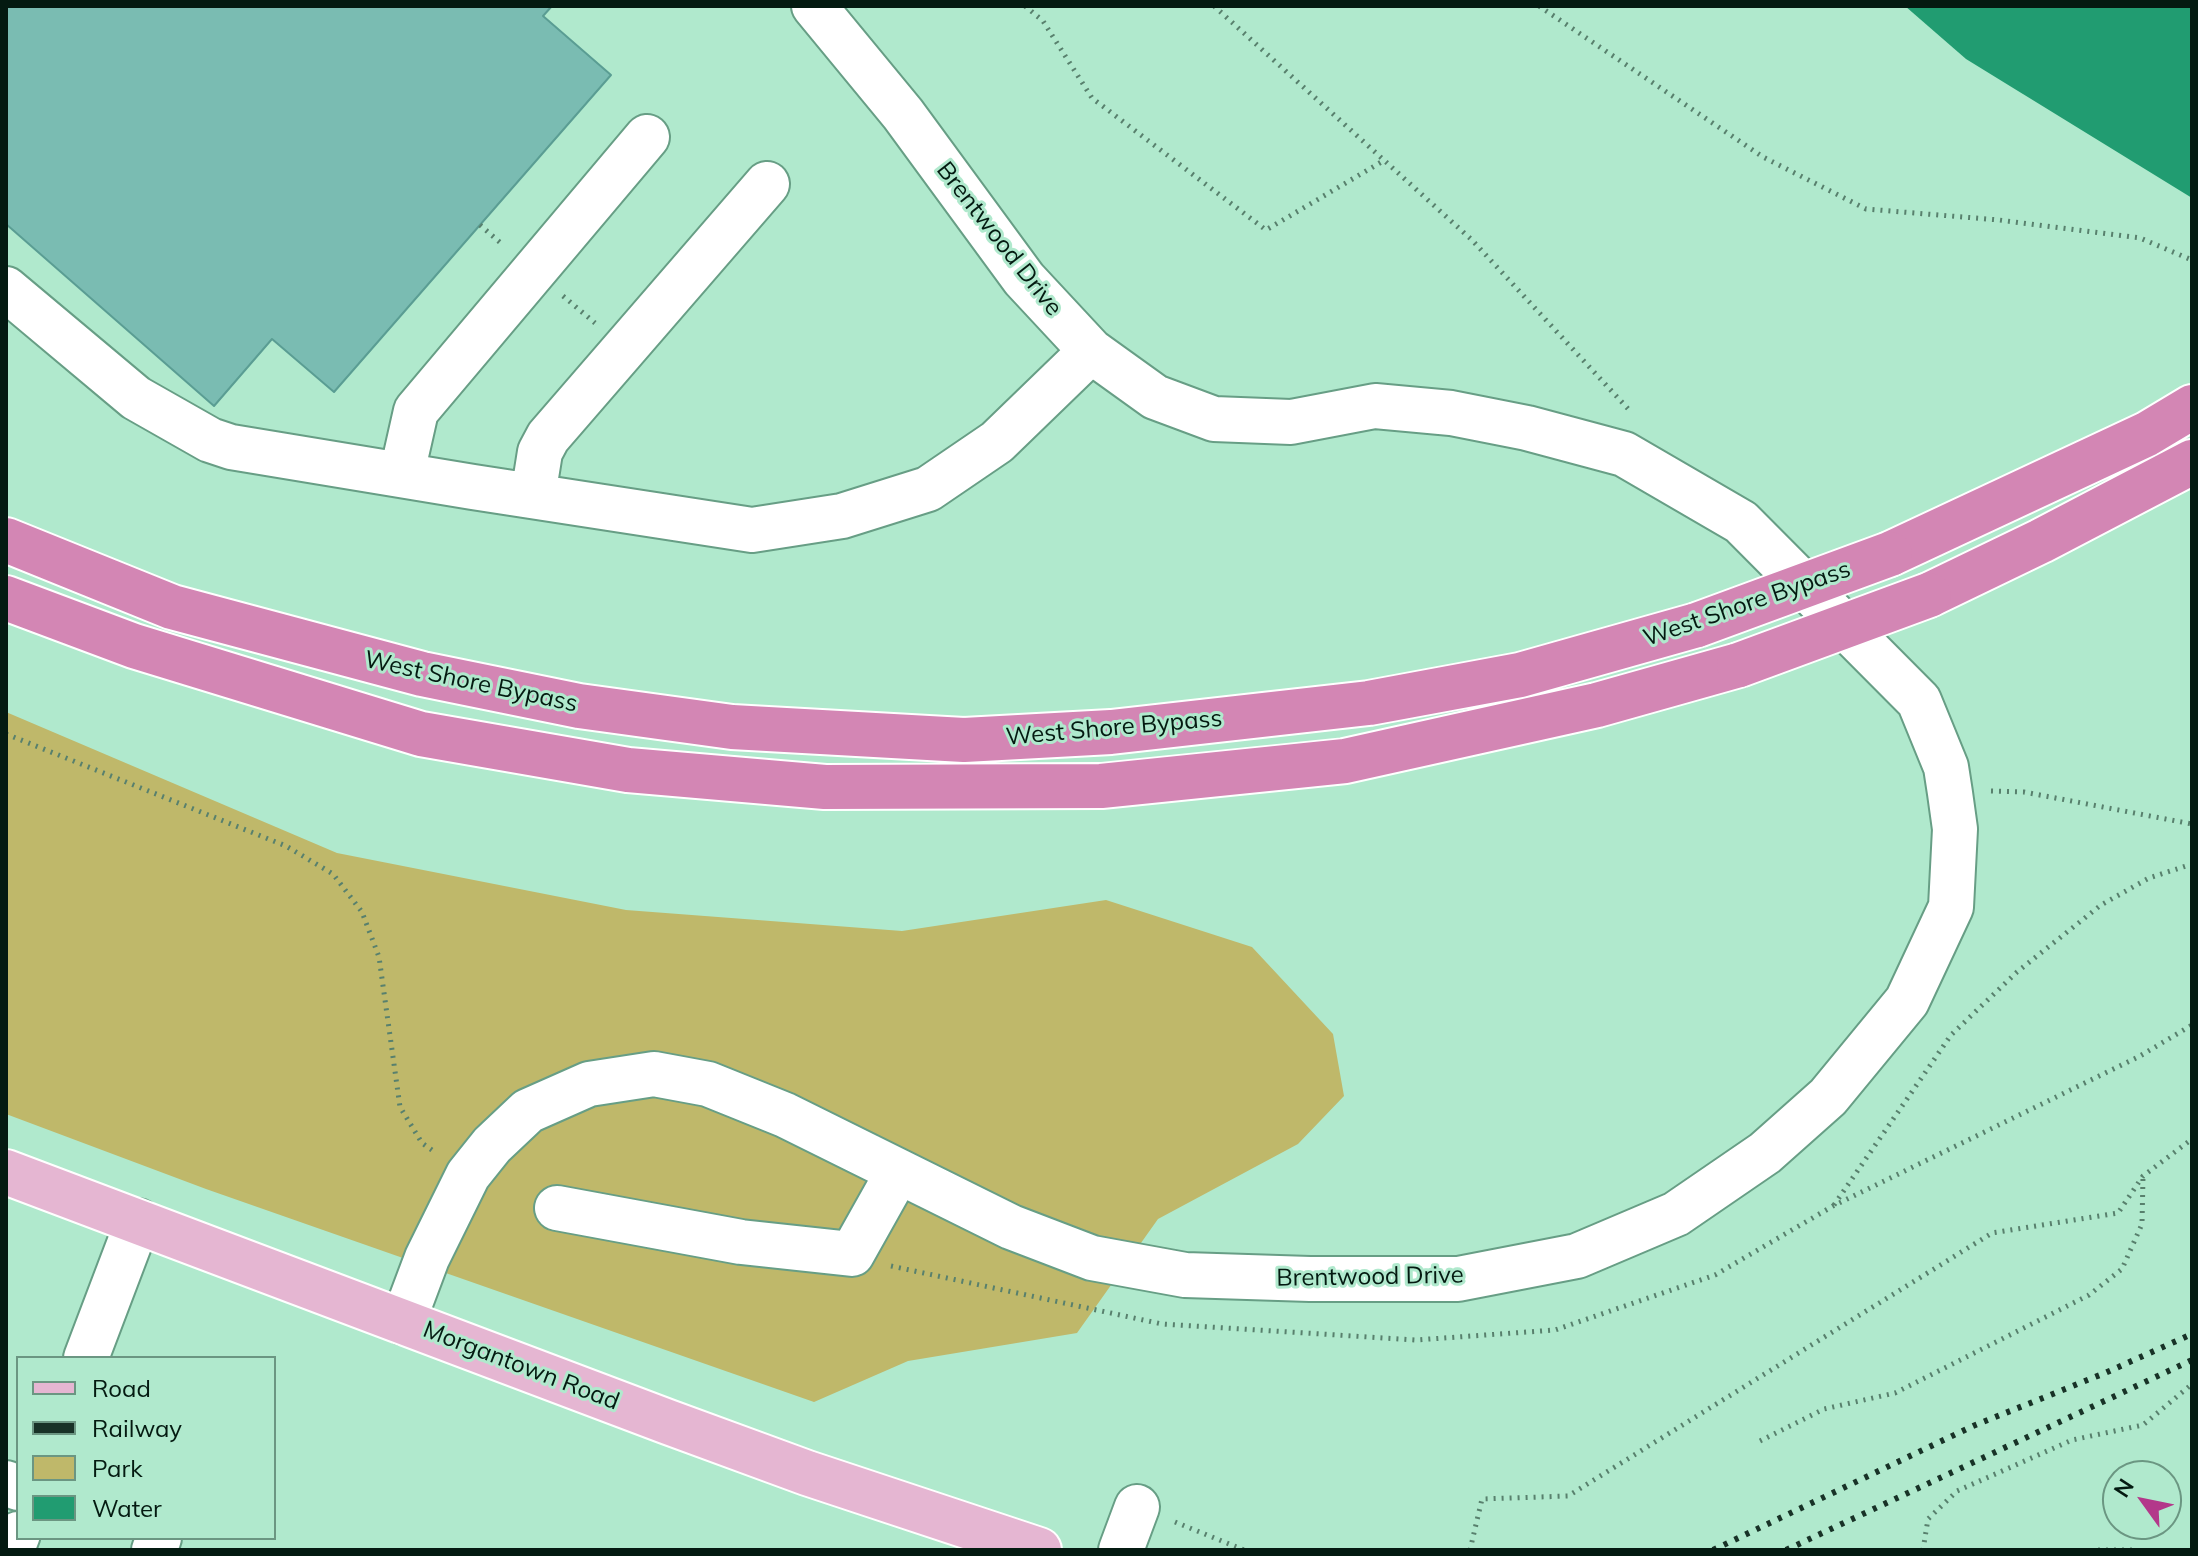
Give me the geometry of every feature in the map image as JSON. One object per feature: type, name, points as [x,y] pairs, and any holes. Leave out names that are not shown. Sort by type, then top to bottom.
[{"type":"highway","name":"West Shore Bypass","points":[[6,540],[172,607],[422,674],[579,706],[732,727],[964,740],[1111,732],[1369,703],[1520,675],[1697,625],[1890,554],[2147,434],[2192,407]]},
{"type":"highway","name":"West Shore Bypass","points":[[6,598],[134,646],[421,734],[628,770],[825,787],[1101,786],[1345,761],[1597,705],[1739,665],[1929,595],[2192,462]]},
{"type":"main road","name":"Morgantown Road","points":[[6,1172],[807,1473],[1039,1550]]},
{"type":"street","name":"Brentwood Drive","points":[[403,1322],[427,1258],[468,1175],[492,1145],[528,1111],[589,1084],[654,1074],[708,1084],[785,1115],[1011,1227],[1092,1258],[1185,1275],[1458,1279],[1577,1256],[1676,1214],[1765,1153],[1828,1097],[1907,1001],[1951,907],[1955,829],[1946,767],[1919,701],[1741,522],[1624,454],[1527,428],[1451,413],[1375,406],[1291,422],[1214,419],[1155,397],[1091,351],[1024,279],[903,114],[814,6]]},
{"type":"street","points":[[402,473],[416,411],[647,137]]},
{"type":"street","points":[[533,496],[540,452],[548,437],[767,184]]},
{"type":"street","points":[[6,289],[136,398],[210,440],[231,447],[752,530],[842,516],[928,489],[997,442],[1091,351]]},
{"type":"street","points":[[557,1208],[741,1242],[852,1254],[898,1172]]},
{"type":"street","points":[[87,1356],[138,1221]]},
{"type":"street","points":[[1121,1550],[1137,1507]]},
{"type":"path","points":[[1025,6],[1043,21],[1092,98],[1266,230],[1383,161]]},
{"type":"path","points":[[1214,6],[1472,240],[1650,431],[1637,461]]},
{"type":"path","points":[[1539,6],[1763,157],[1866,209],[1999,220],[2140,238],[2192,260]]},
{"type":"path","points":[[6,734],[286,846],[333,874],[362,912],[379,957],[400,1107],[422,1143],[468,1175]]},
{"type":"path","points":[[1950,793],[2024,792],[2192,824]]},
{"type":"path","points":[[1833,1206],[1951,1035],[2017,972],[2101,905],[2149,878],[2192,864]]},
{"type":"path","points":[[2140,1056],[2192,1025]]},
{"type":"path","points":[[1470,1550],[1482,1499],[1568,1496],[1992,1233],[2118,1213],[2143,1176],[2192,1139]]},
{"type":"path","points":[[1760,1441],[1824,1409],[1895,1393],[2089,1295],[2122,1269],[2132,1247],[2142,1224],[2143,1176]]},
{"type":"path","points":[[1923,1550],[1928,1519],[1957,1491],[2072,1440],[2143,1425],[2192,1384]]},
{"type":"path","points":[[1137,1507],[1244,1550]]},
{"type":"path","points":[[2098,1550],[2136,1550]]},
{"type":"green space","points":[[6,712],[337,853],[626,910],[902,931],[1106,900],[1252,947],[1333,1034],[1344,1096],[1298,1144],[1158,1219],[1077,1333],[908,1361],[814,1402],[206,1189],[6,1114]]},
{"type":"water","points":[[1905,6],[2192,6],[2192,198],[1966,59]]},
{"type":"building","points":[[6,6],[552,6],[543,16],[611,75],[334,392],[272,339],[214,406],[6,224]]},
{"type":"railway","points":[[1713,1550],[1973,1426],[2192,1334]]},
{"type":"railway","points":[[1786,1550],[2192,1360]]}]
